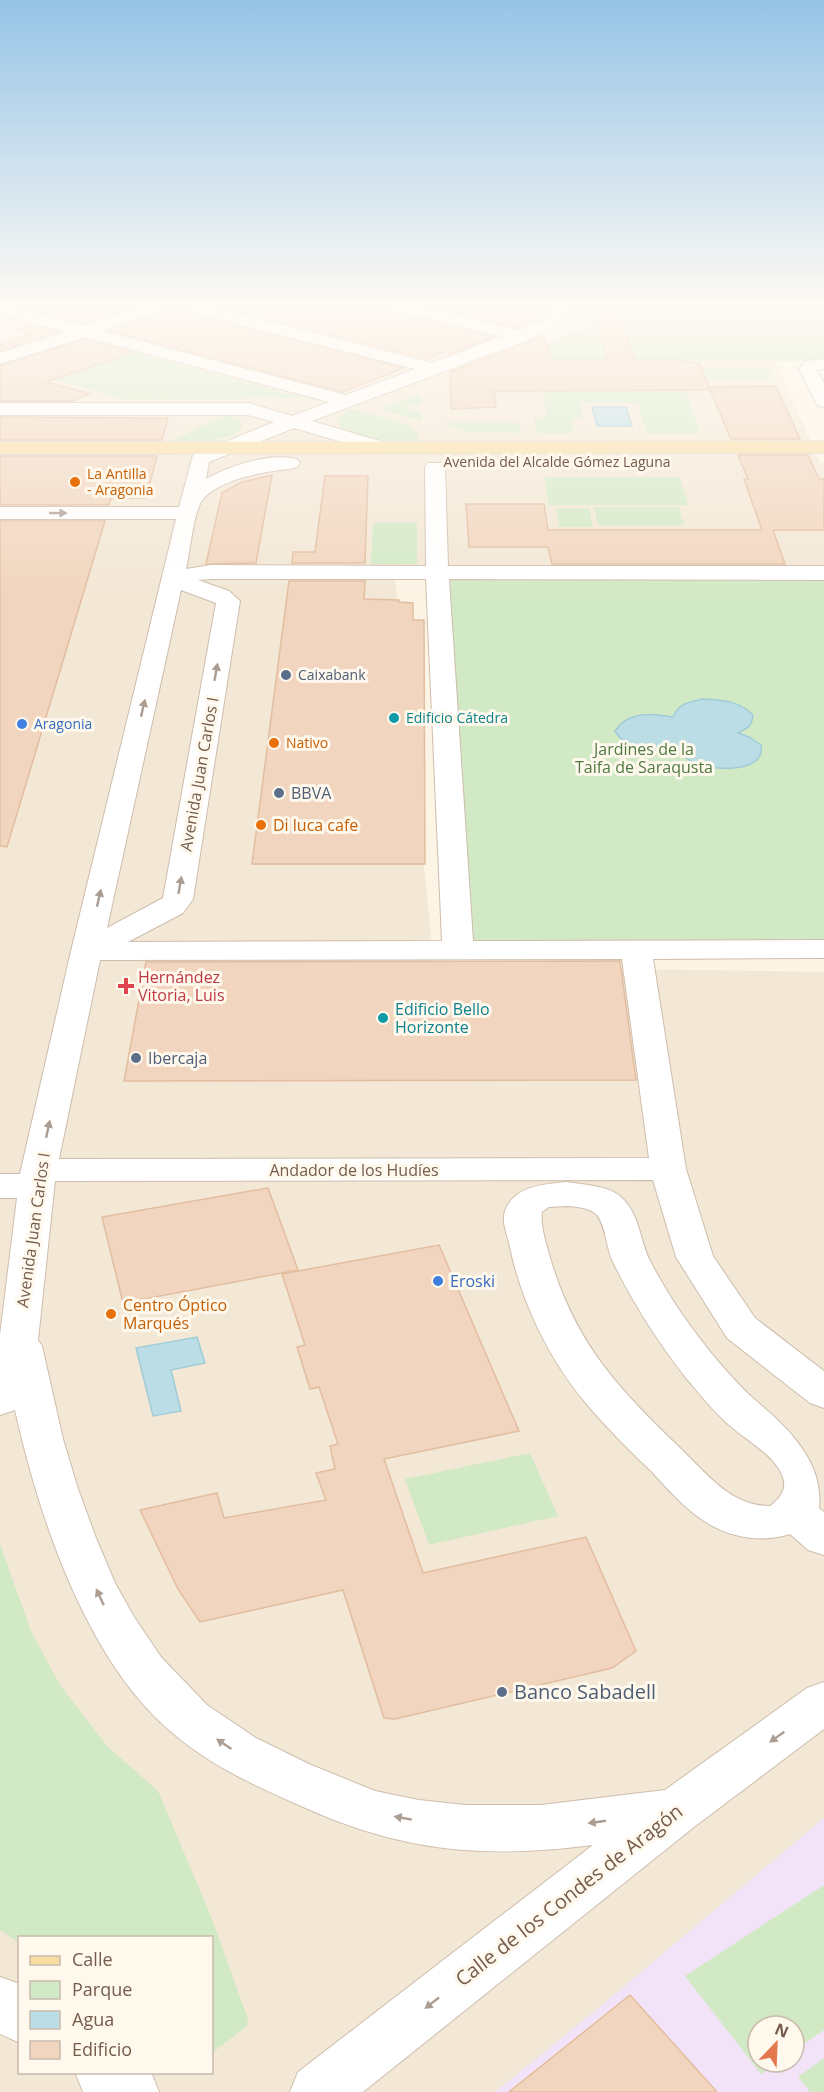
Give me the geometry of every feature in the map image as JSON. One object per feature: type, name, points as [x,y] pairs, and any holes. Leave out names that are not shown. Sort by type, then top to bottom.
[{"type":"main road","name":"Avenida del Alcalde Gómez Laguna","points":[[0,448],[824,447]]},
{"type":"main road","name":"Avenida del Alcalde Gómez Laguna","points":[[0,463],[824,462]]},
{"type":"street","points":[[178,448],[199,461],[226,448],[347,401]]},
{"type":"street","points":[[0,409],[256,410],[383,448]]},
{"type":"street","points":[[230,409],[253,419],[255,428],[250,439]]},
{"type":"street","points":[[325,410],[329,425],[339,435]]},
{"type":"street","name":"Avenida Juan Carlos I","points":[[0,1400],[7,1387],[20,1334],[38,1178],[86,951],[199,461]]},
{"type":"street","name":"Avenida del Alcalde Gómez Laguna","points":[[188,507],[213,481],[229,474],[257,466],[290,463]]},
{"type":"street","points":[[435,467],[437,574],[458,950]]},
{"type":"street","points":[[0,513],[188,507]]},
{"type":"street","points":[[173,578],[211,572],[824,573]]},
{"type":"street","name":"Avenida Juan Carlos I","points":[[86,951],[172,907],[178,899],[228,601],[221,596],[173,578]]},
{"type":"street","points":[[86,951],[824,949]]},
{"type":"street","points":[[636,950],[668,1169],[695,1257],[741,1328],[824,1393]]},
{"type":"street","name":"Andador de los Hudíes","points":[[0,1186],[38,1178],[668,1169]]},
{"type":"street","points":[[567,1194],[593,1198],[606,1203],[615,1212],[627,1250],[640,1278],[692,1358],[737,1408],[794,1458],[803,1474],[809,1525],[780,1520],[758,1523],[719,1512],[595,1387],[566,1342],[542,1295],[530,1256],[522,1215],[525,1207],[546,1195],[567,1194]]},
{"type":"street","name":"Avenida Juan Carlos I","points":[[20,1334],[35,1408],[62,1504],[89,1573],[114,1626],[141,1667],[175,1707],[225,1745],[281,1775],[342,1801],[375,1813],[430,1823],[495,1829],[577,1825],[676,1811]]},
{"type":"street","name":"Calle de los Condes de Aragón","points":[[318,2092],[676,1811],[824,1702]]},
{"type":"street","points":[[0,2003],[18,2015]]},
{"type":"street","points":[[104,2074],[131,2092]]},
{"type":"shaded area","points":[[0,401],[793,401],[820,462],[824,462],[824,568],[394,568],[434,966],[824,972],[824,2092],[0,2092]]},
{"type":"shaded area","points":[[824,1818],[824,2092],[495,2092],[596,2010]]},
{"type":"green space","points":[[403,401],[421,401],[421,405],[408,405],[408,411],[421,411],[422,421],[380,409]]},
{"type":"green space","points":[[544,401],[689,401],[700,433],[647,433],[638,403],[580,403],[582,418],[571,418],[573,433],[537,433],[534,418],[547,417]]},
{"type":"green space","points":[[353,409],[407,425],[417,433],[419,441],[368,439],[349,432],[340,427],[338,421],[342,415]]},
{"type":"green space","points":[[225,415],[241,421],[242,427],[228,437],[210,440],[173,440]]},
{"type":"green space","points":[[444,423],[519,423],[520,433],[469,432]]},
{"type":"green space","points":[[545,477],[680,477],[688,505],[548,505]]},
{"type":"green space","points":[[594,507],[679,507],[684,525],[598,525]]},
{"type":"green space","points":[[556,508],[589,508],[593,527],[559,527]]},
{"type":"green space","points":[[373,523],[417,523],[417,564],[371,564]]},
{"type":"green space","name":"Jardines de la Taifa de Saraqusta","points":[[450,578],[824,578],[824,940],[468,940]]},
{"type":"green space","points":[[530,1453],[558,1516],[429,1545],[405,1479]]},
{"type":"green space","points":[[0,1544],[31,1631],[60,1685],[107,1746],[158,1791],[210,1914],[248,2019],[247,2026],[213,2052],[213,1936],[18,1936],[18,1942],[0,1930]]},
{"type":"green space","points":[[824,1885],[824,2030],[806,2043],[806,2014],[746,2014],[746,2055],[685,1976]]},
{"type":"green space","points":[[824,2058],[824,2092],[810,2092],[798,2077],[806,2074],[806,2071]]},
{"type":"water","points":[[592,407],[626,407],[632,426],[597,426]]},
{"type":"water","points":[[703,699],[736,704],[753,715],[750,725],[738,733],[761,745],[760,755],[754,762],[731,768],[704,766],[685,757],[681,749],[653,751],[636,748],[628,744],[615,731],[620,724],[641,715],[673,717],[681,706]]},
{"type":"water","points":[[197,1337],[205,1363],[171,1370],[181,1411],[153,1416],[136,1348]]},
{"type":"building","points":[[0,401],[73,401],[72,401]]},
{"type":"building","points":[[451,401],[495,401],[496,407],[451,409]]},
{"type":"building","points":[[715,401],[783,401],[800,439],[731,439]]},
{"type":"building","points":[[0,417],[168,418],[162,440],[0,440]]},
{"type":"building","points":[[738,455],[808,455],[819,479],[824,479],[824,530],[773,530],[785,564],[552,564],[548,547],[469,547],[466,504],[544,504],[548,530],[762,530],[744,479],[748,479]]},
{"type":"building","points":[[0,456],[157,456],[146,498],[111,498],[109,505],[0,505]]},
{"type":"building","points":[[272,475],[256,563],[206,564],[222,493],[242,482]]},
{"type":"building","points":[[325,476],[368,476],[365,563],[292,563],[293,552],[315,552]]},
{"type":"building","name":"Aragonia","points":[[0,521],[105,521],[7,847],[0,846]]},
{"type":"building","name":"Edificio Cátedra","points":[[289,581],[365,581],[364,599],[399,600],[399,602],[413,603],[413,620],[424,620],[425,864],[252,864]]},
{"type":"building","name":"Edificio Bello Horizonte","points":[[620,961],[636,1080],[124,1081],[146,962]]},
{"type":"building","points":[[268,1188],[298,1270],[123,1303],[102,1217]]},
{"type":"building","points":[[439,1245],[519,1431],[384,1459],[423,1573],[586,1537],[636,1651],[612,1668],[395,1719],[384,1718],[343,1590],[200,1622],[178,1589],[140,1510],[217,1493],[224,1518],[326,1500],[316,1473],[335,1469],[330,1446],[338,1444],[319,1387],[310,1389],[297,1347],[305,1345],[282,1274]]},
{"type":"building","points":[[630,1995],[717,2092],[509,2092]]},
{"type":"place","name":"La Antilla - Aragonia","points":[[75,482]]},
{"type":"place","name":"Caixabank","points":[[286,675]]},
{"type":"place","name":"Edificio Cátedra","points":[[394,718]]},
{"type":"place","name":"Aragonia","points":[[22,724]]},
{"type":"place","name":"Nativo","points":[[274,743]]},
{"type":"place","name":"BBVA","points":[[279,793]]},
{"type":"place","name":"Di luca cafe","points":[[261,825]]},
{"type":"place","name":"Hernández Vitoria, Luis","points":[[126,986]]},
{"type":"place","name":"Edificio Bello Horizonte","points":[[383,1018]]},
{"type":"place","name":"Ibercaja","points":[[136,1058]]},
{"type":"place","name":"Eroski","points":[[438,1281]]},
{"type":"place","name":"Centro Óptico Marqués","points":[[111,1314]]},
{"type":"place","name":"Banco Sabadell","points":[[502,1692]]}]
